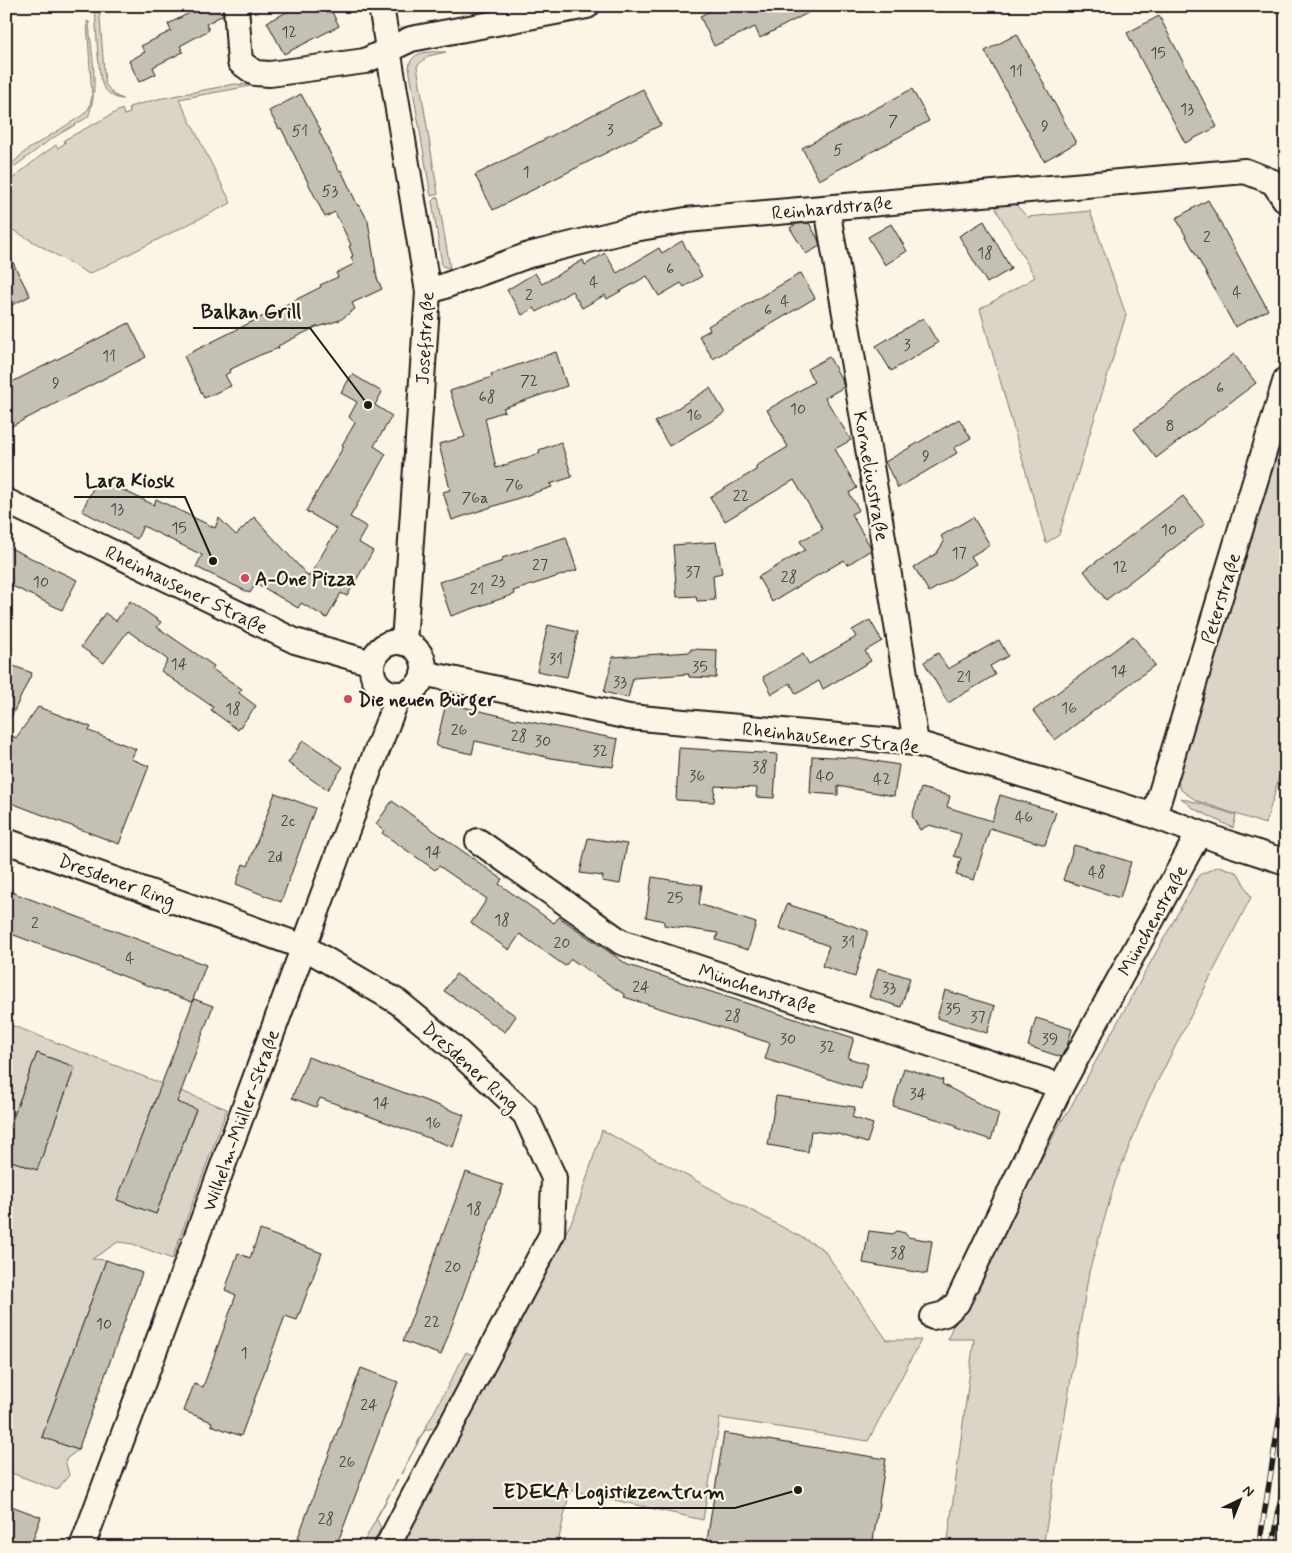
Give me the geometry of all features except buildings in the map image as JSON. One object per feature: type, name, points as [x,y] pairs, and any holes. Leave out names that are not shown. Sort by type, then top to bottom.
[{"type":"street","points":[[236,6],[240,62],[254,73],[270,74],[365,61],[411,39],[587,6]]},
{"type":"street","name":"Josefstraße","points":[[381,6],[428,292],[404,643]]},
{"type":"street","name":"Reinhardstraße","points":[[428,292],[529,255],[629,230],[686,220],[1245,171],[1273,182],[1286,201]]},
{"type":"street","name":"Korneliusstraße","points":[[827,208],[916,743]]},
{"type":"street","name":"Peterstraße","points":[[1154,816],[1286,379]]},
{"type":"street","name":"Rheinhausener Straße","points":[[6,501],[295,641],[372,663]]},
{"type":"street","points":[[395,642],[404,643],[420,654],[424,666],[423,673],[415,688],[408,692],[392,694],[378,685],[374,678],[372,663],[380,648],[395,642]]},
{"type":"street","name":"Rheinhausener Straße","points":[[423,673],[629,717],[916,743],[1154,816],[1286,862]]},
{"type":"street","name":"Wilhelm-Müller-Straße","points":[[82,1547],[368,773],[400,694]]},
{"type":"street","name":"Münchenstraße","points":[[933,1317],[945,1314],[957,1303],[1061,1086],[1199,833]]},
{"type":"street","name":"Dresdener Ring","points":[[6,841],[304,947],[398,1002],[525,1114],[554,1178],[552,1234],[387,1547]]},
{"type":"street","name":"Münchenstraße","points":[[478,841],[621,942],[1061,1086]]},
{"type":"shaded area","points":[[95,6],[99,6],[105,84],[114,95],[123,99],[114,97],[109,93],[101,81]]},
{"type":"shaded area","points":[[87,21],[89,22],[94,82],[92,106],[88,117],[51,139],[6,173],[6,169],[27,150],[83,115],[89,108],[92,97]]},
{"type":"shaded area","points":[[446,52],[428,56],[417,66],[438,194],[431,196],[409,67],[411,61],[418,54]]},
{"type":"shaded area","points":[[289,79],[179,99],[231,203],[89,274],[6,226],[6,184],[56,145],[58,148],[65,143],[64,140],[122,109],[124,115],[130,113],[129,107],[158,99],[235,84],[249,85]]},
{"type":"shaded area","points":[[438,197],[450,268],[442,266],[432,201]]},
{"type":"shaded area","points":[[1012,200],[1027,217],[1090,211],[1126,315],[1059,535],[1046,543],[980,309],[1035,277],[996,208],[998,202]]},
{"type":"shaded area","points":[[1286,413],[1286,749],[1265,824],[1197,801],[1181,790],[1177,779]]},
{"type":"shaded area","points":[[1181,798],[1236,815],[1233,828],[1193,808]]},
{"type":"shaded area","points":[[1219,866],[1238,873],[1251,897],[1148,1100],[1115,1182],[1089,1272],[1043,1547],[947,1547],[974,1339],[948,1339],[959,1308],[1199,875]]},
{"type":"shaded area","points":[[6,1023],[227,1109],[172,1259],[133,1244],[118,1242],[92,1259],[106,1260],[42,1437],[78,1450],[65,1460],[69,1475],[57,1490],[6,1471],[6,1159],[37,1170],[75,1067],[37,1053],[6,1137]],"holes":[[[157,1095],[196,1110],[156,1214],[118,1200]]]},
{"type":"shaded area","points":[[602,1130],[823,1249],[887,1340],[921,1340],[868,1441],[720,1418],[703,1520],[570,1490],[557,1547],[401,1547],[575,1215]]},
{"type":"shaded area","points":[[466,1352],[474,1356],[435,1427],[424,1431],[401,1474]]},
{"type":"shaded area","points":[[376,1519],[381,1528],[371,1547],[361,1547]]},
{"type":"railway","points":[[1259,1547],[1286,1377]]},
{"type":"railway","points":[[1273,1547],[1286,1465]]},
{"type":"place","name":"Balkan Grill","points":[[368,405]]},
{"type":"place","name":"Lara Kiosk","points":[[213,561]]},
{"type":"place","name":"A-One Pizza","points":[[245,578]]},
{"type":"place","name":"Die neuen Bürger","points":[[348,699]]},
{"type":"place","name":"EDEKA Logistikzentrum","points":[[798,1490]]}]
